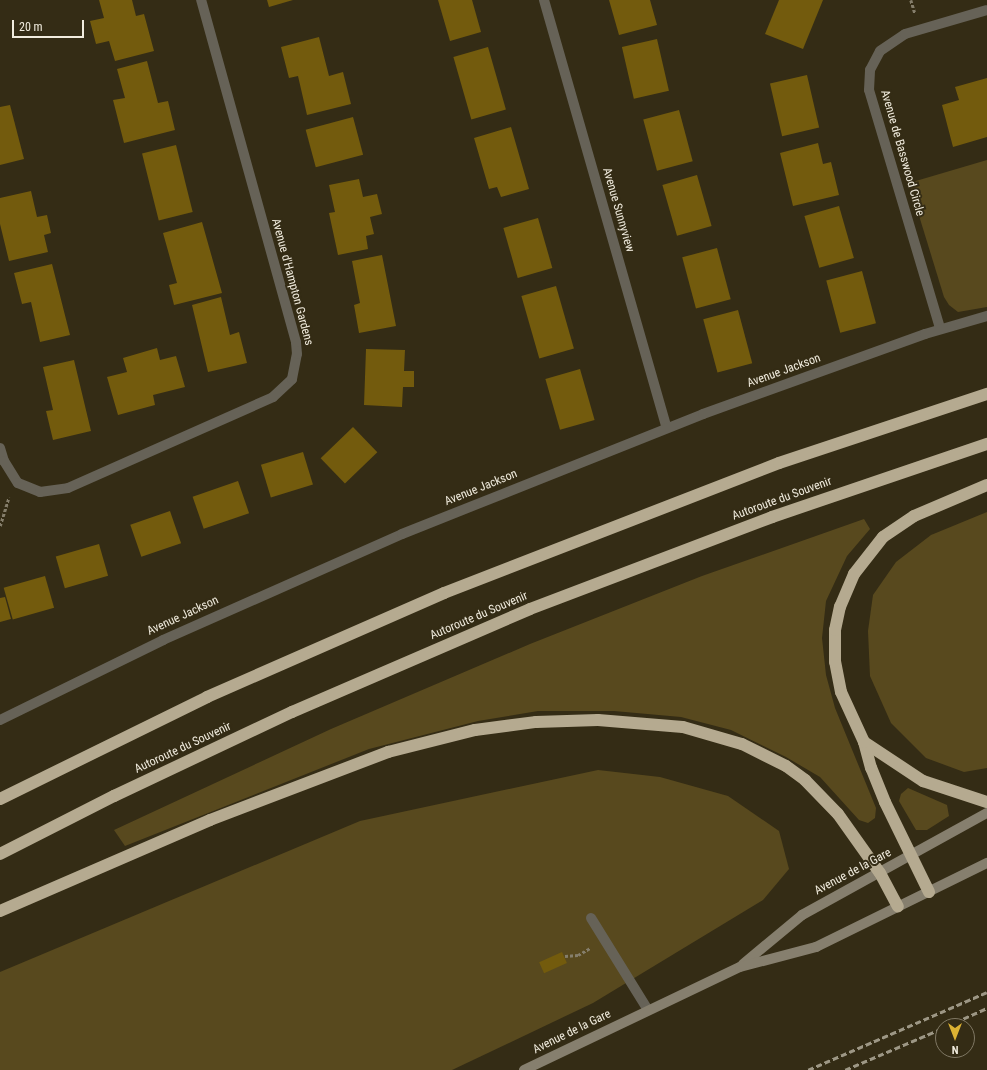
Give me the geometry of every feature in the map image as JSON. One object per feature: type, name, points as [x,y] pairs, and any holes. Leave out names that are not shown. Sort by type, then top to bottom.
[{"type":"highway","points":[[0,799],[206,697],[444,593],[765,468],[987,394]]},
{"type":"highway","name":"Autoroute du Souvenir","points":[[0,854],[114,796],[292,712],[530,609],[786,512],[987,444]]},
{"type":"highway","points":[[929,892],[910,856],[871,768],[864,742],[841,692],[835,662],[835,630],[848,585],[868,554],[892,530],[922,513],[987,485]]},
{"type":"highway","points":[[0,911],[210,820],[388,752],[475,730],[565,721],[626,721],[683,727],[742,744],[765,754],[799,775],[821,794],[851,831],[880,873],[898,907]]},
{"type":"highway","points":[[864,742],[922,781],[987,802]]},
{"type":"street","name":"Avenue d'Hampton Gardens","points":[[0,448],[4,461],[18,483],[40,492],[68,488],[273,397],[292,379],[297,354],[296,342],[200,0]]},
{"type":"street","name":"Avenue Sunnyview","points":[[544,0],[668,428]]},
{"type":"street","name":"Avenue de Basswood Circle","points":[[940,328],[871,95],[870,70],[880,51],[905,34],[987,10]]},
{"type":"street","name":"Avenue Jackson","points":[[0,720],[163,640],[322,568],[668,428],[940,328],[987,316]]},
{"type":"street","name":"Avenue de la Gare","points":[[740,967],[802,915],[987,813]]},
{"type":"street","name":"Avenue de la Gare","points":[[524,1070],[740,967],[816,947],[987,863]]},
{"type":"street","points":[[591,918],[648,1010]]},
{"type":"path","points":[[911,0],[916,16]]},
{"type":"path","points":[[0,526],[9,497]]},
{"type":"path","points":[[564,956],[578,955],[605,940]]},
{"type":"shaded area","points":[[987,160],[987,307],[958,312],[949,305],[944,297],[909,183]]},
{"type":"shaded area","points":[[987,512],[987,768],[964,772],[926,758],[891,723],[870,676],[868,631],[873,595],[896,562],[931,535]]},
{"type":"shaded area","points":[[864,519],[870,529],[847,556],[826,601],[822,638],[826,675],[835,708],[876,808],[875,818],[868,823],[859,820],[820,777],[786,757],[731,730],[681,717],[614,711],[538,711],[478,721],[369,749],[125,846],[114,830],[331,729],[530,644],[702,576]]},
{"type":"shaded area","points":[[598,770],[660,777],[728,796],[779,831],[789,869],[763,900],[593,1003],[452,1070],[0,1070],[0,972],[360,821]]},
{"type":"shaded area","points":[[908,788],[947,805],[949,816],[927,830],[916,830],[899,801],[901,794]]},
{"type":"building","points":[[99,0],[132,0],[136,16],[144,14],[154,51],[115,61],[109,41],[96,44],[90,21],[104,18]]},
{"type":"building","points":[[267,0],[293,0],[269,7]]},
{"type":"building","points":[[438,0],[472,0],[481,32],[450,41]]},
{"type":"building","points":[[609,0],[650,0],[657,25],[619,35]]},
{"type":"building","points":[[779,0],[823,0],[803,49],[765,34]]},
{"type":"building","points":[[319,37],[329,76],[343,72],[351,104],[307,115],[298,76],[289,78],[281,47]]},
{"type":"building","points":[[657,39],[669,91],[634,99],[622,47]]},
{"type":"building","points":[[488,47],[506,109],[471,119],[453,57]]},
{"type":"building","points":[[147,61],[158,103],[168,101],[175,130],[124,143],[113,100],[125,98],[117,69]]},
{"type":"building","points":[[807,75],[819,128],[782,136],[770,84]]},
{"type":"building","points":[[987,78],[987,137],[953,147],[942,105],[959,100],[955,87]]},
{"type":"building","points":[[10,105],[24,159],[0,165],[0,107]]},
{"type":"building","points":[[679,110],[693,161],[657,171],[643,120]]},
{"type":"building","points":[[353,117],[363,155],[316,167],[306,130]]},
{"type":"building","points":[[511,127],[529,189],[501,197],[497,187],[489,189],[474,138]]},
{"type":"building","points":[[818,143],[823,164],[831,162],[839,195],[793,206],[780,153]]},
{"type":"building","points":[[176,145],[193,212],[159,220],[142,153]]},
{"type":"building","points":[[697,175],[712,226],[677,236],[662,185]]},
{"type":"building","points":[[359,179],[363,197],[377,194],[382,214],[370,217],[374,234],[366,236],[368,249],[338,255],[329,213],[335,212],[329,185]]},
{"type":"building","points":[[31,191],[37,217],[47,215],[51,233],[44,235],[48,252],[9,261],[0,224],[0,198]]},
{"type":"building","points":[[839,206],[854,258],[819,268],[804,216]]},
{"type":"building","points":[[538,218],[552,268],[518,278],[503,228]]},
{"type":"building","points":[[202,222],[222,293],[174,305],[169,285],[177,283],[163,233]]},
{"type":"building","points":[[717,248],[731,299],[696,309],[682,257]]},
{"type":"building","points":[[382,255],[396,326],[359,333],[354,305],[360,303],[352,261]]},
{"type":"building","points":[[52,264],[70,335],[40,342],[31,302],[22,304],[14,273]]},
{"type":"building","points":[[862,271],[876,323],[840,333],[826,281]]},
{"type":"building","points":[[556,286],[574,348],[539,358],[521,296]]},
{"type":"building","points":[[221,297],[230,335],[239,332],[247,363],[208,372],[192,305]]},
{"type":"building","points":[[738,310],[752,363],[717,372],[703,319]]},
{"type":"building","points":[[157,348],[160,360],[176,356],[185,387],[153,395],[155,405],[118,415],[107,377],[127,372],[123,358]]},
{"type":"building","points":[[366,349],[405,350],[404,371],[414,371],[414,387],[403,387],[402,407],[364,405]]},
{"type":"building","points":[[74,360],[91,431],[53,440],[46,411],[53,410],[43,367]]},
{"type":"building","points":[[580,369],[595,420],[560,430],[545,379]]},
{"type":"building","points":[[353,427],[377,452],[345,483],[321,458]]},
{"type":"building","points":[[303,452],[313,485],[271,497],[261,465]]},
{"type":"building","points":[[238,481],[249,513],[204,529],[193,497]]},
{"type":"building","points":[[170,511],[181,543],[141,557],[130,525]]},
{"type":"building","points":[[99,544],[108,576],[65,588],[56,556]]},
{"type":"building","points":[[45,576],[54,608],[13,620],[4,588]]},
{"type":"building","points":[[5,597],[11,619],[0,622],[0,598]]},
{"type":"building","points":[[562,952],[567,963],[544,973],[539,962]]},
{"type":"railway","points":[[808,1070],[987,992]]},
{"type":"railway","points":[[965,1018],[987,1008]]},
{"type":"railway","points":[[845,1070],[935,1031]]}]
